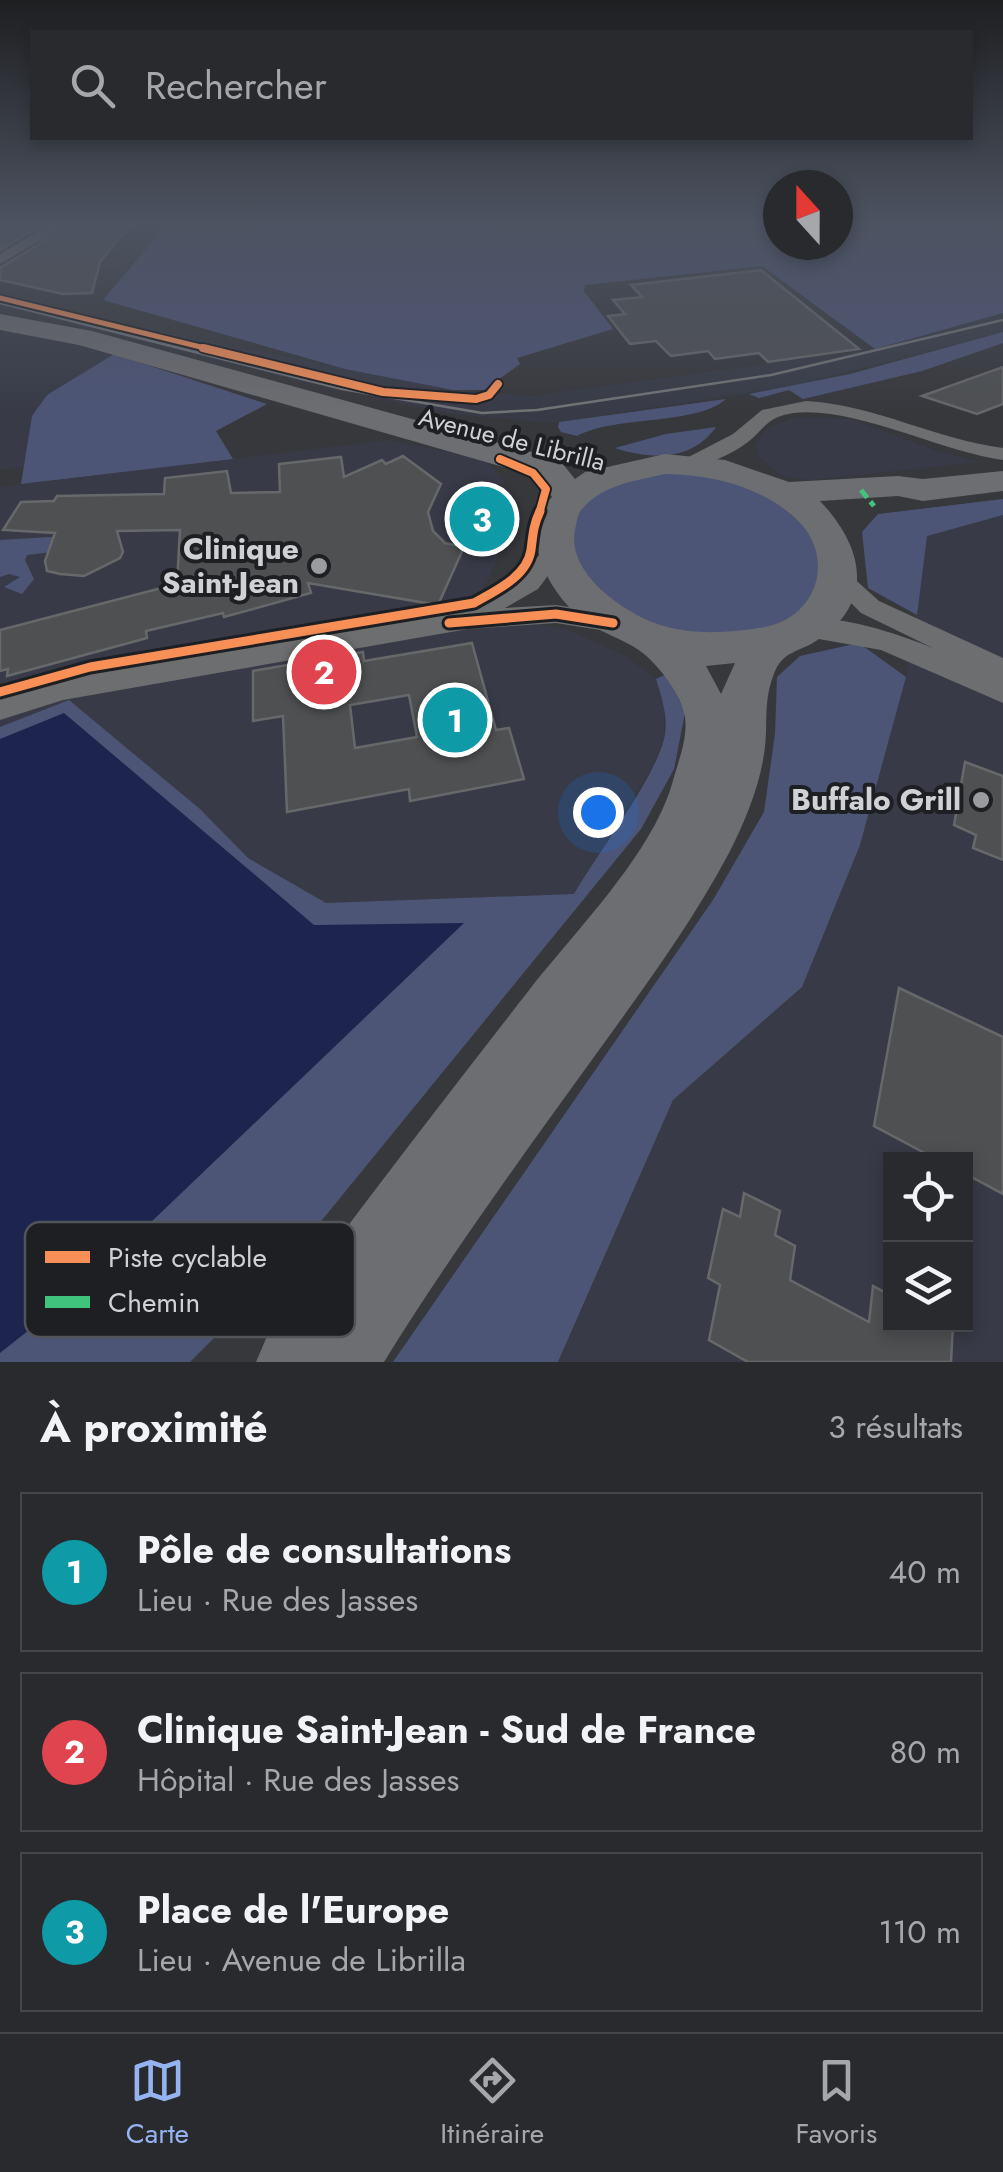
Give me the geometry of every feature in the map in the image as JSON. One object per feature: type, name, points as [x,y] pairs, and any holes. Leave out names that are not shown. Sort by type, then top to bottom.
[{"type":"main road","name":"Avenue de Librilla","points":[[5,315],[43,331],[55,330],[222,374],[237,372],[475,436],[628,469]]},
{"type":"main road","name":"Avenue de Librilla","points":[[475,436],[550,470],[571,498]]},
{"type":"main road","points":[[355,1278],[640,893],[687,822],[708,738],[708,714],[687,672],[635,631],[582,600],[563,576],[554,552],[555,523],[571,498],[596,481],[628,469],[685,464],[769,486],[898,486],[923,490],[1003,481]]},
{"type":"main road","points":[[340,1362],[367,1318],[551,1062],[646,940],[711,835],[738,760],[742,697],[758,660],[823,614],[841,581],[834,541],[821,523],[769,486]]},
{"type":"main road","points":[[834,541],[850,518],[864,510],[909,499],[923,490]]},
{"type":"main road","points":[[635,631],[696,648],[734,649],[788,636]]},
{"type":"main road","points":[[296,1362],[314,1337]]},
{"type":"street","points":[[685,464],[735,442],[762,416],[791,408],[817,407],[861,414],[950,446],[1003,454]]},
{"type":"street","points":[[735,442],[769,486]]},
{"type":"street","points":[[468,620],[529,583],[554,552]]},
{"type":"street","points":[[841,581],[870,607],[1003,670]]},
{"type":"street","points":[[0,709],[62,689],[468,620],[556,614],[635,631]]},
{"type":"street","points":[[788,636],[871,635],[928,656],[1003,692]]},
{"type":"shaded area","points":[[114,287],[585,287],[584,291],[613,329],[517,358],[520,364],[484,390],[453,390],[345,369],[103,300]]},
{"type":"shaded area","points":[[790,287],[1003,287],[1003,313],[875,349]]},
{"type":"shaded area","points":[[0,299],[453,390],[531,396],[875,349],[1003,313],[1003,332],[788,387],[551,423],[452,414],[301,381],[0,306]]},
{"type":"shaded area","points":[[0,326],[114,354],[47,395],[32,416],[25,467],[0,470]]},
{"type":"shaded area","points":[[1003,332],[1003,343],[922,371],[803,399],[789,390],[759,398],[749,394],[850,374]]},
{"type":"shaded area","points":[[114,354],[267,404],[216,431],[233,459],[21,484],[32,416],[47,395]]},
{"type":"shaded area","points":[[726,399],[695,413],[612,425],[577,436],[561,432],[558,427],[559,422]]},
{"type":"shaded area","points":[[795,417],[851,419],[978,462],[810,480],[783,476],[760,458],[755,446],[767,428]]},
{"type":"shaded area","points":[[716,427],[695,446],[670,455],[643,455],[615,448],[666,434]]},
{"type":"shaded area","points":[[388,440],[470,456],[489,464],[503,480],[511,506],[511,529],[483,590],[510,618],[565,629],[624,655],[656,679],[665,710],[664,739],[652,768],[574,894],[326,903],[248,858],[200,809],[69,700],[0,727],[0,487]]},
{"type":"shaded area","points":[[692,471],[757,488],[807,523],[826,569],[801,613],[761,632],[682,634],[630,618],[578,576],[567,529],[592,498],[605,488],[636,477]]},
{"type":"shaded area","points":[[1003,499],[1003,515],[927,536],[917,615],[868,588],[862,532],[878,514]]},
{"type":"shaded area","points":[[1003,515],[1003,1362],[559,1362],[673,1100],[802,987],[860,845],[906,677],[927,535]]},
{"type":"shaded area","points":[[100,534],[52,552],[27,555],[25,560],[34,579],[22,594],[4,587],[20,577],[0,577],[0,540]]},
{"type":"shaded area","points":[[859,643],[906,677],[860,845],[802,987],[673,1100],[558,1362],[393,1362],[713,900],[764,812],[775,734],[777,677],[800,656]]},
{"type":"shaded area","points":[[667,674],[685,713],[674,769],[641,829],[320,1222],[25,1222],[25,1337],[215,1337],[190,1362],[0,1362],[0,727],[69,700],[200,809],[248,858],[326,903],[574,894],[658,756],[666,724],[656,679]]},
{"type":"shaded area","points":[[64,713],[314,925],[464,923],[151,1222],[25,1222],[25,1333],[0,1353],[0,739]]},
{"type":"building","points":[[30,287],[94,287],[92,293],[63,294]]},
{"type":"building","points":[[632,287],[782,287],[859,349],[768,362],[759,353],[715,359],[708,351],[671,356],[656,341],[630,344],[608,316],[625,314],[613,300],[642,297]]},
{"type":"building","points":[[1003,367],[1003,404],[977,414],[922,396]]},
{"type":"building","name":"Clinique Saint-Jean","points":[[403,456],[441,484],[428,512],[433,531],[445,543],[464,547],[438,605],[308,583],[311,593],[224,617],[223,613],[146,631],[147,638],[7,676],[8,669],[0,671],[0,630],[177,584],[180,530],[117,531],[123,552],[120,558],[84,576],[60,574],[47,571],[45,561],[55,533],[3,530],[21,502],[54,501],[57,496],[164,494],[165,478],[227,471],[231,493],[280,492],[279,464],[341,457],[344,477],[382,460],[386,464]]},
{"type":"building","points":[[472,643],[496,730],[509,728],[524,779],[410,801],[409,789],[287,812],[283,716],[253,721],[253,671],[363,652],[364,661]],"holes":[[[409,695],[417,737],[355,748],[350,705]]]},
{"type":"building","name":"Buffalo Grill","points":[[965,762],[1003,776],[1003,860],[973,848],[976,835],[954,825]]},
{"type":"building","points":[[899,988],[1003,1037],[1003,1194],[973,1178],[973,1152],[923,1152],[874,1126]]},
{"type":"building","points":[[744,1193],[780,1211],[775,1235],[795,1246],[790,1280],[869,1322],[873,1286],[883,1291],[883,1332],[953,1332],[951,1362],[748,1362],[709,1340],[720,1285],[708,1278],[723,1209],[740,1217]]},
{"type":"tram line","points":[[0,303],[342,389],[482,413],[537,410],[771,375],[1003,320]]},
{"type":"marked path","points":[[861,490],[874,506]]},
{"type":"cycle path","points":[[0,298],[383,392],[476,399],[489,395],[498,384]]},
{"type":"cycle path","points":[[0,692],[90,667],[474,603],[507,585],[527,563],[531,530],[546,498],[546,489],[533,473],[500,459]]},
{"type":"cycle path","points":[[449,623],[556,614],[613,623]]},
{"type":"place","name":"Place de l'Europe","points":[[482,519]]},
{"type":"place","name":"Clinique Saint-Jean","points":[[319,566]]},
{"type":"place","name":"Clinique Saint-Jean - Sud de France","points":[[324,672]]},
{"type":"place","name":"Pôle de consultations","points":[[455,720]]},
{"type":"place","name":"Buffalo Grill","points":[[981,800]]}]
